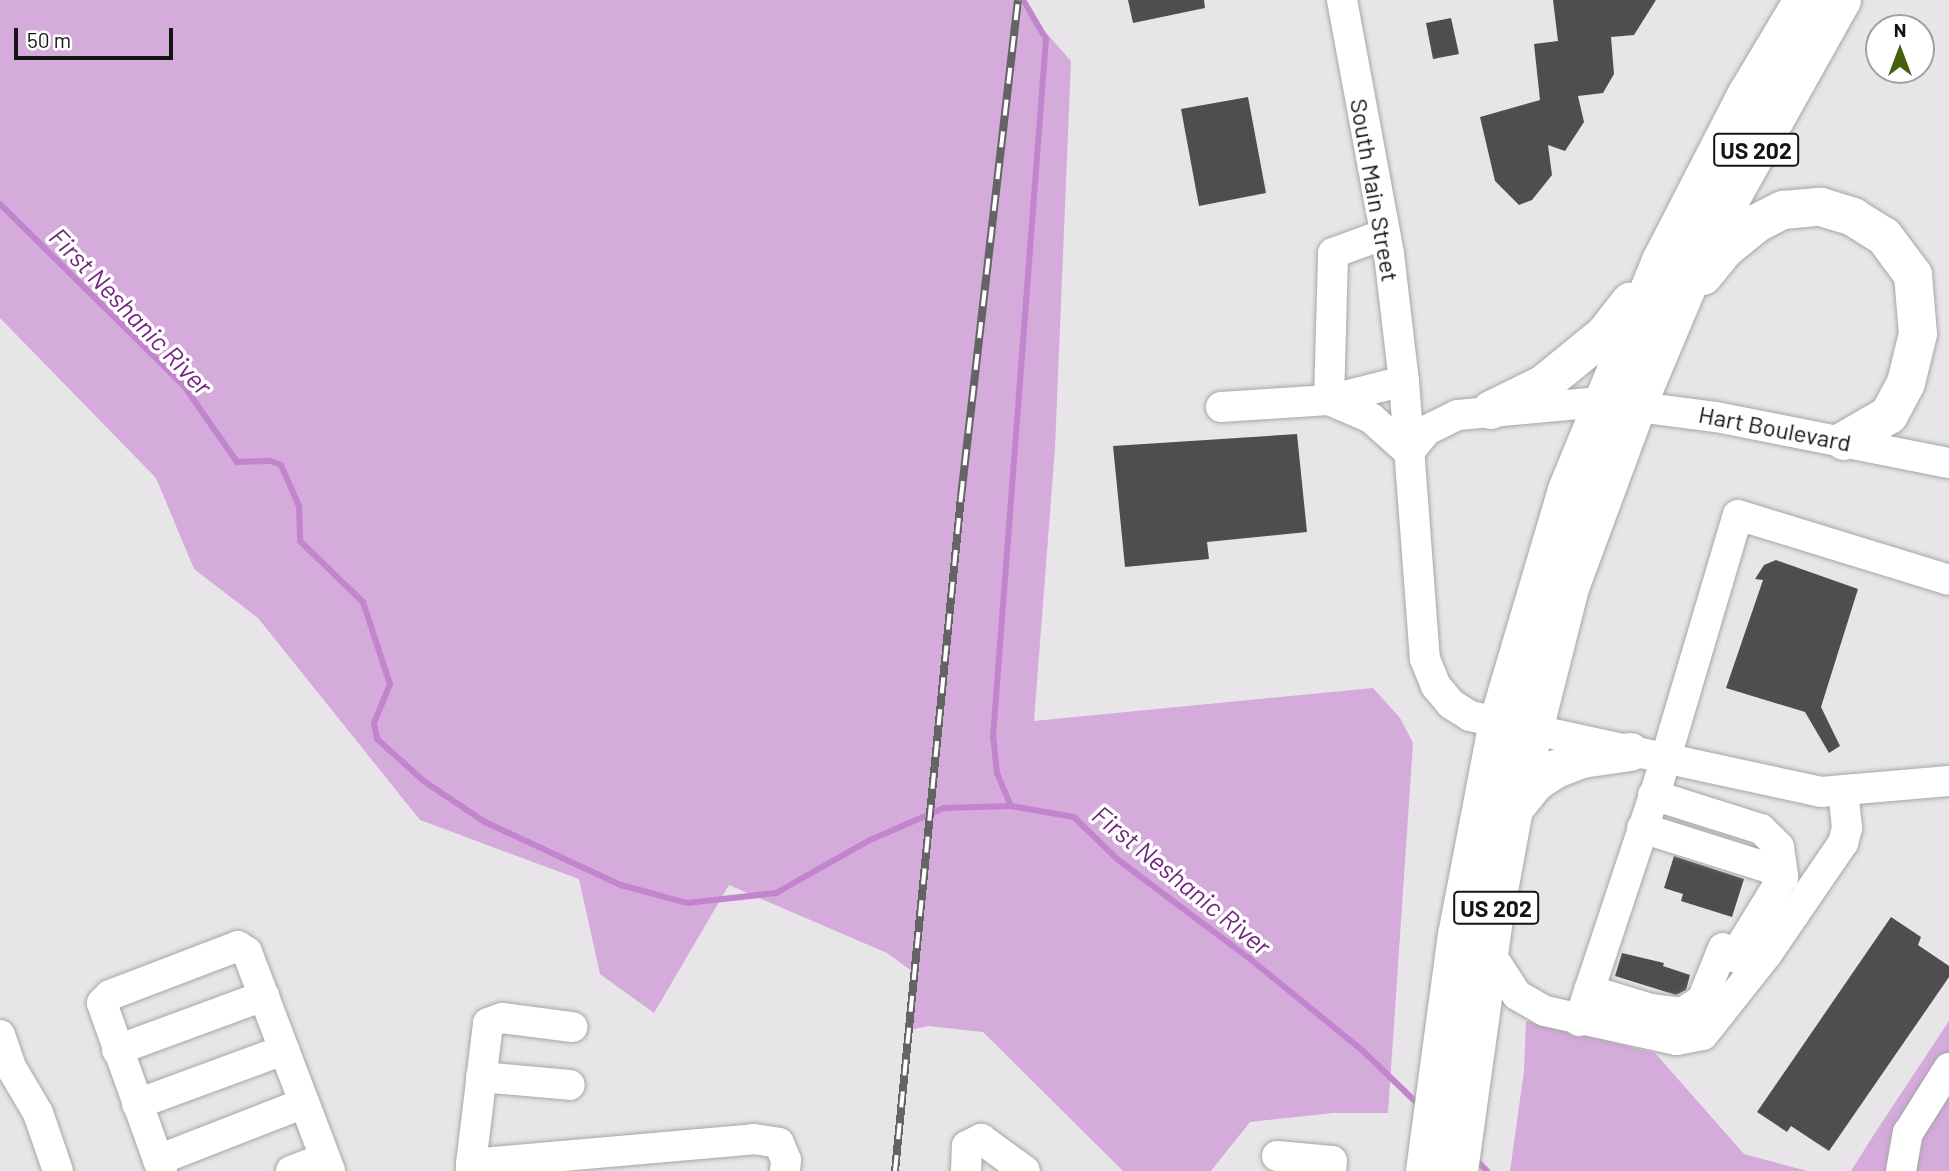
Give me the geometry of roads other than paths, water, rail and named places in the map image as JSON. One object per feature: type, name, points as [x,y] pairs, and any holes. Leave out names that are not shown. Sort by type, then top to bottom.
[{"type":"highway","name":"US 202","points":[[1454,1080],[1457,935],[1515,727],[1567,490],[1600,402],[1661,261],[1747,94],[1803,0]]},
{"type":"highway","name":"US 202","points":[[1436,1171],[1454,1080],[1489,952],[1514,809],[1515,727],[1679,304],[1733,191],[1842,0]]},
{"type":"highway","points":[[1679,304],[1725,249],[1757,223],[1783,210],[1821,207],[1853,217],[1884,236],[1913,275],[1918,334],[1906,383],[1889,415],[1844,441]]},
{"type":"highway","points":[[1474,413],[1544,384],[1605,334],[1661,261]]},
{"type":"highway","points":[[1514,809],[1536,782],[1556,769],[1582,759],[1648,757]]},
{"type":"street","name":"South Main Street","points":[[1342,0],[1385,234],[1404,382],[1429,674],[1451,704],[1515,727],[1821,792],[1949,781]]},
{"type":"street","points":[[1329,400],[1333,253],[1385,234]]},
{"type":"street","points":[[1221,407],[1329,400],[1404,382],[1427,402],[1474,413]]},
{"type":"street","points":[[1329,400],[1371,418],[1409,452],[1427,430],[1474,413],[1600,402]]},
{"type":"street","name":"Hart Boulevard","points":[[1600,402],[1638,404],[1949,463]]},
{"type":"street","points":[[1578,1021],[1648,812],[1648,757],[1738,515],[1949,580]]},
{"type":"street","points":[[1489,952],[1517,995],[1545,1011],[1578,1021],[1677,1040],[1710,1031],[1843,843],[1847,828],[1843,792]]},
{"type":"street","points":[[1589,990],[1651,1009],[1682,1013],[1702,1000],[1782,863],[1769,868],[1648,812]]},
{"type":"street","points":[[291,1171],[327,1165],[304,1103],[284,1050],[264,996],[247,952],[238,946],[110,995],[102,1003],[102,1011],[160,1166],[304,1103]]},
{"type":"street","points":[[117,1050],[264,996]]},
{"type":"street","points":[[572,1027],[493,1019],[488,1023],[471,1168],[754,1139],[779,1143],[786,1160],[785,1171]]},
{"type":"street","points":[[0,1035],[6,1075],[38,1113],[58,1171]]},
{"type":"street","points":[[137,1104],[284,1050]]},
{"type":"street","points":[[1901,1171],[1908,1133],[1949,1068]]},
{"type":"street","points":[[481,1077],[570,1085]]},
{"type":"street","points":[[966,1171],[967,1146],[981,1139],[1025,1171]]},
{"type":"street","points":[[1277,1156],[1332,1161],[1331,1171]]},
{"type":"waterway","points":[[1011,806],[997,773],[993,737],[1046,39],[1023,0]]},
{"type":"waterway","name":"First Neshanic River","points":[[0,204],[184,386],[237,462],[270,461],[281,465],[299,506],[300,541],[363,602],[390,684],[374,723],[377,739],[425,782],[485,822],[621,885],[687,903],[776,893],[870,840],[944,808],[1011,806],[1074,817],[1117,859],[1249,958],[1363,1051],[1421,1107]]},
{"type":"waterway","name":"First Neshanic River","points":[[1474,1158],[1487,1171]]},
{"type":"railway","points":[[895,1171],[961,497],[1018,0]]}]
